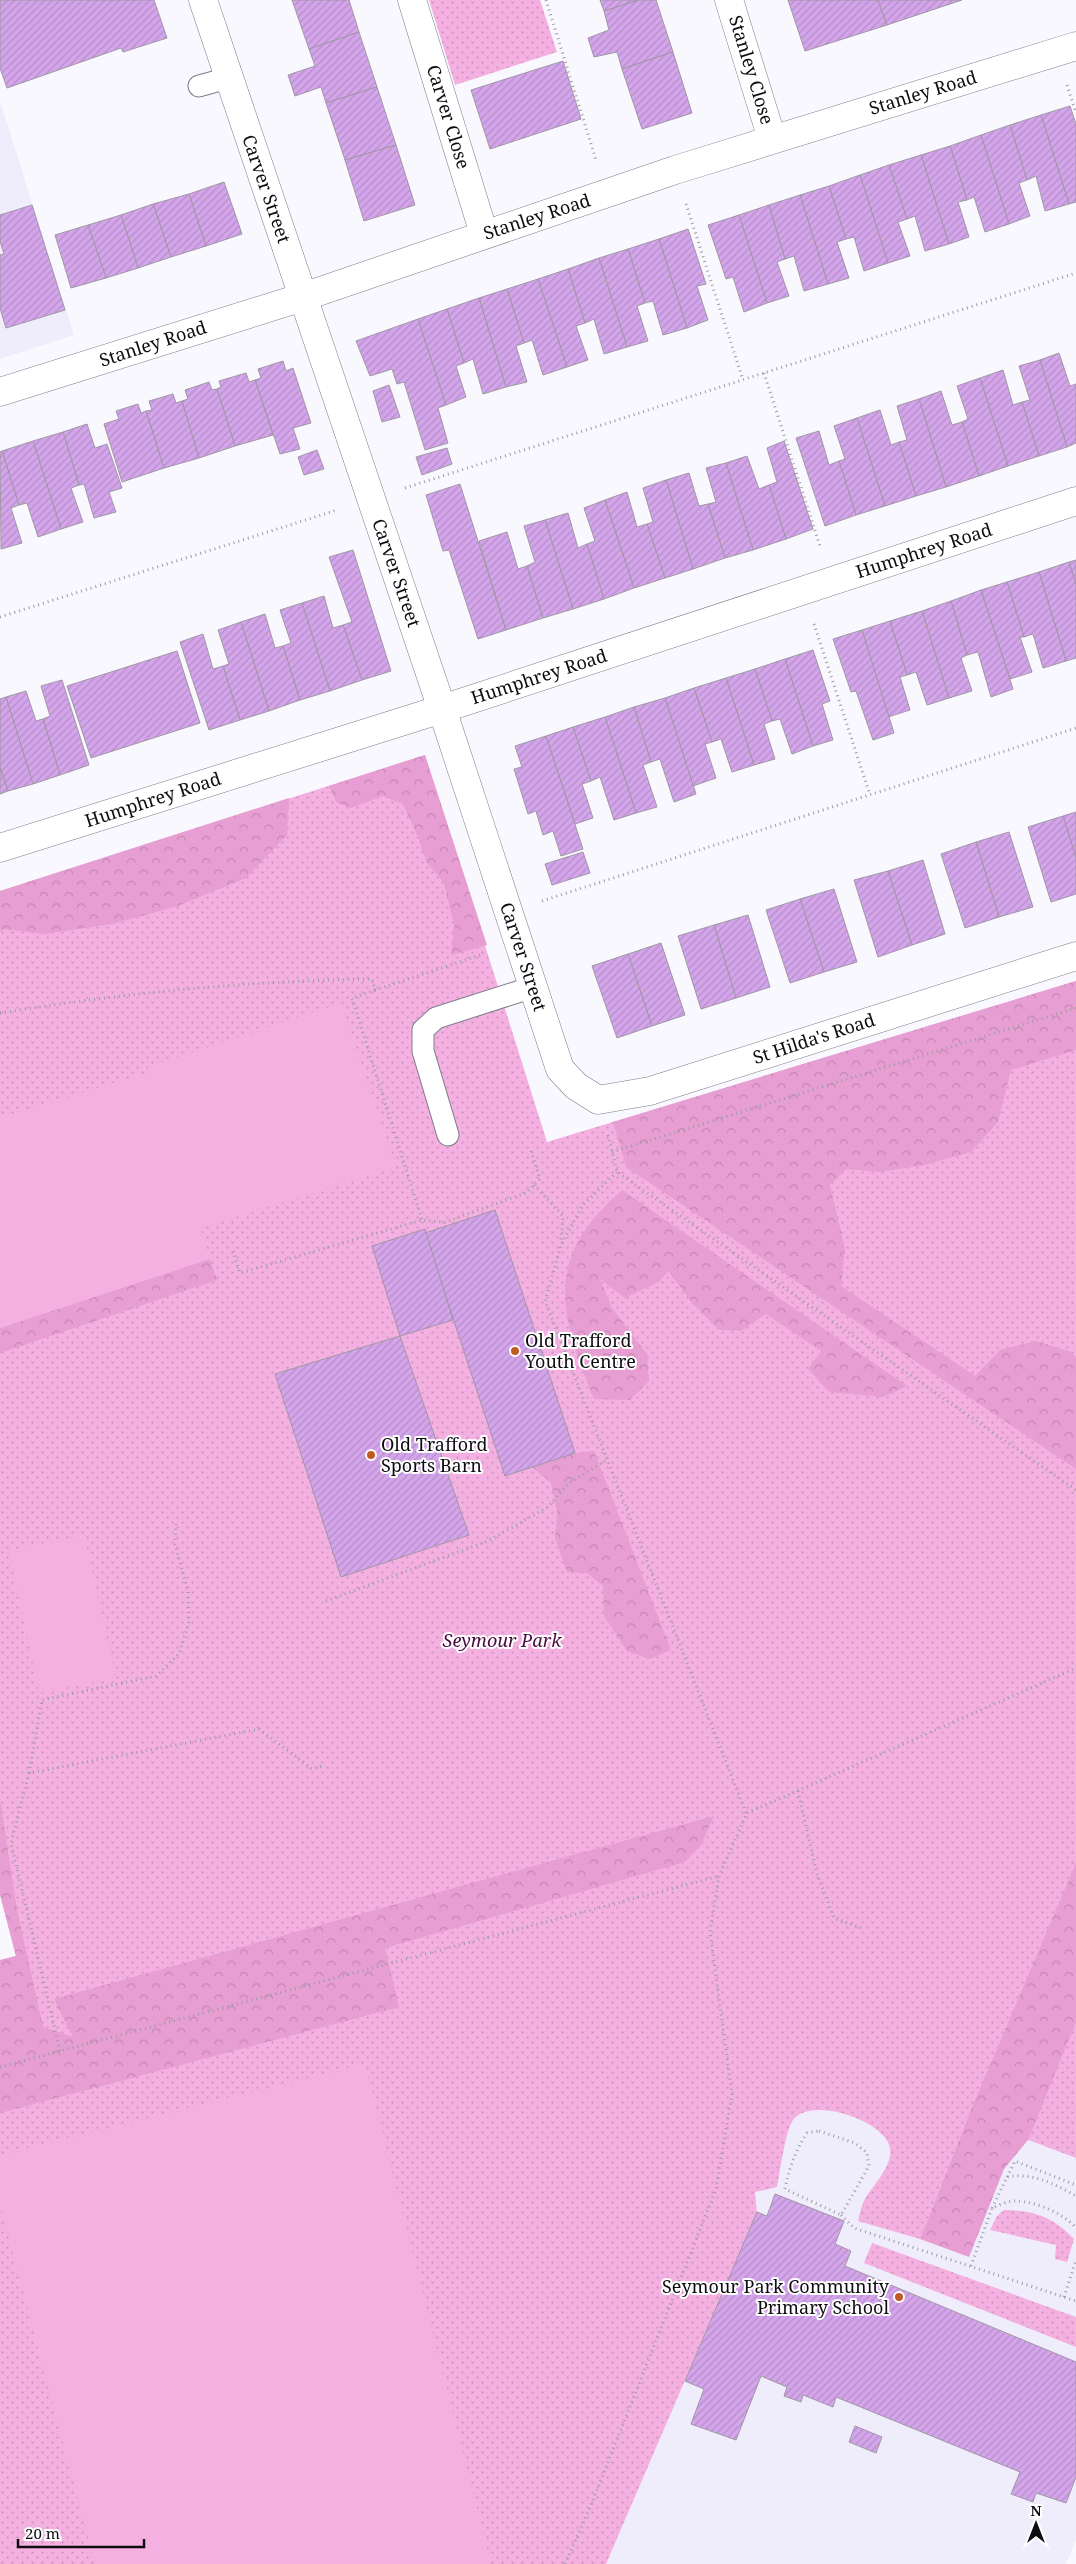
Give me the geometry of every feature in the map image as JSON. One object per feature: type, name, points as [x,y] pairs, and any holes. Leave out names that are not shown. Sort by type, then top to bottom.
[{"type":"street","name":"Carver Street","points":[[203,0],[442,709],[560,1069],[576,1086],[598,1100]]},
{"type":"street","name":"Carver Close","points":[[412,0],[484,234]]},
{"type":"street","name":"Stanley Close","points":[[729,0],[772,139]]},
{"type":"street","name":"Stanley Road","points":[[0,392],[303,297],[484,234],[772,139],[1076,46]]},
{"type":"street","name":"Humphrey Road","points":[[0,848],[442,709],[1076,501]]},
{"type":"street","name":"St Hilda's Road","points":[[598,1100],[650,1091],[1076,956]]},
{"type":"lane","points":[[198,86],[228,78]]},
{"type":"lane","points":[[448,1135],[423,1051],[423,1030],[436,1018],[533,988]]},
{"type":"path","points":[[546,0],[606,194]]},
{"type":"path","points":[[676,170],[743,380]]},
{"type":"path","points":[[0,617],[1076,274]]},
{"type":"path","points":[[764,373],[832,580]]},
{"type":"path","points":[[803,590],[870,795]]},
{"type":"path","points":[[508,912],[1076,728]]},
{"type":"path","points":[[422,1220],[352,998],[518,943]]},
{"type":"path","points":[[0,1013],[104,997],[291,980],[372,979],[375,990]]},
{"type":"path","points":[[612,1152],[1076,1008]]},
{"type":"path","points":[[598,1100],[616,1172],[1076,1490]]},
{"type":"path","points":[[233,1251],[240,1273],[422,1220],[445,1222],[526,1193],[540,1179],[530,1148]]},
{"type":"path","points":[[561,1244],[583,1205],[616,1172]]},
{"type":"path","points":[[534,1185],[563,1216],[561,1244],[545,1301],[746,1813]]},
{"type":"path","points":[[326,1601],[488,1541],[548,1507],[569,1483],[607,1460]]},
{"type":"path","points":[[60,2051],[11,1843],[29,1773],[42,1700],[156,1676],[179,1654],[189,1622],[188,1591],[175,1544],[176,1524]]},
{"type":"path","points":[[565,2564],[592,2505],[716,2189],[732,2094],[710,1932],[718,1876],[746,1813],[1076,1668]]},
{"type":"path","points":[[29,1773],[259,1728],[312,1769],[323,1766]]},
{"type":"path","points":[[798,1791],[817,1874],[834,1918],[861,1928]]},
{"type":"path","points":[[0,2067],[718,1876]]},
{"type":"path","points":[[841,2215],[869,2166],[867,2153],[855,2143],[833,2134],[819,2131],[807,2133],[790,2163],[785,2189],[841,2215],[854,2228],[1076,2301]]},
{"type":"path","points":[[971,2266],[992,2208],[1015,2161],[1076,2185]]},
{"type":"path","points":[[1007,2178],[1016,2175],[1040,2178],[1076,2196]]},
{"type":"path","points":[[992,2208],[1014,2201],[1042,2207],[1071,2222],[1076,2228]]},
{"type":"path","points":[[1064,2297],[1076,2260]]},
{"type":"shaded area","points":[[0,101],[74,335],[0,359]]},
{"type":"shaded area","name":"Seymour Park Community Primary School","points":[[810,2057],[1076,2158],[1076,2540],[1066,2564],[606,2564],[757,2213],[740,2082]]},
{"type":"green space","points":[[429,0],[540,0],[557,52],[455,85]]},
{"type":"green space","name":"Seymour Park","points":[[425,755],[547,1142],[1076,981],[1076,2158],[968,2117],[920,2239],[858,2221],[864,2202],[886,2168],[890,2155],[890,2148],[885,2138],[876,2129],[847,2114],[831,2111],[815,2110],[802,2113],[793,2120],[785,2143],[777,2187],[755,2192],[757,2213],[606,2564],[0,2564],[0,1960],[16,1956],[0,1894],[0,891]]},
{"type":"green space","points":[[425,755],[487,945],[451,955],[454,925],[444,883],[427,863],[403,804],[383,796],[351,808],[337,803],[329,786]]},
{"type":"green space","points":[[289,798],[287,835],[246,878],[178,906],[113,924],[44,934],[4,929],[0,931],[0,891]]},
{"type":"green space","points":[[1076,981],[1076,1050],[1011,1070],[998,1122],[971,1152],[924,1165],[880,1172],[846,1169],[830,1185],[845,1249],[841,1286],[975,1376],[1000,1350],[1036,1341],[1071,1352],[1076,1357],[1076,1469],[626,1167],[613,1122]]},
{"type":"green space","points":[[341,1003],[396,1167],[201,1228],[210,1259],[0,1328],[0,1118],[149,1072],[148,1067]]},
{"type":"green space","points":[[622,1190],[907,1386],[883,1397],[829,1392],[808,1369],[821,1351],[766,1314],[741,1331],[719,1330],[693,1304],[668,1271],[660,1281],[625,1298],[600,1279],[612,1308],[647,1354],[649,1381],[630,1400],[594,1399],[572,1339],[565,1288],[569,1264],[579,1240],[597,1215]]},
{"type":"green space","points":[[210,1259],[217,1280],[0,1353],[0,1328]]},
{"type":"green space","points":[[594,1451],[671,1650],[650,1659],[627,1651],[604,1616],[603,1586],[587,1573],[567,1572],[555,1538],[557,1511],[551,1483],[532,1467],[575,1453]]},
{"type":"green space","points":[[84,1535],[116,1678],[39,1693],[9,1551]]},
{"type":"green space","points":[[0,1799],[17,1910],[43,2027],[73,2037],[54,1999],[714,1816],[701,1845],[685,1862],[385,1948],[399,2007],[0,2113],[0,1960],[16,1956],[0,1895]]},
{"type":"green space","points":[[1076,1863],[1076,2022],[1028,2140],[1004,2169],[969,2257],[920,2239],[968,2117]]},
{"type":"green space","points":[[365,2064],[491,2564],[95,2564],[0,2204],[0,2155]]},
{"type":"green space","points":[[1004,2210],[1034,2213],[1059,2225],[1074,2239],[1067,2262],[1055,2259],[1056,2245],[990,2230],[997,2216]]},
{"type":"green space","points":[[872,2243],[1076,2317],[1076,2347],[864,2263]]},
{"type":"building","points":[[0,0],[154,0],[167,38],[123,52],[121,48],[7,88],[0,68]]},
{"type":"building","points":[[292,0],[349,0],[359,32],[309,49]]},
{"type":"building","points":[[600,0],[639,0],[604,11]]},
{"type":"building","points":[[639,0],[656,0],[673,52],[622,69],[617,52],[594,57],[588,38],[609,30],[604,11]]},
{"type":"building","points":[[788,0],[878,0],[887,25],[805,51]]},
{"type":"building","points":[[878,0],[962,0],[887,25]]},
{"type":"building","points":[[359,32],[377,87],[326,103],[321,87],[295,96],[288,75],[315,66],[309,49]]},
{"type":"building","points":[[673,52],[692,113],[642,129],[622,69]]},
{"type":"building","points":[[563,61],[581,119],[490,149],[471,90]]},
{"type":"building","points":[[377,87],[396,145],[345,160],[326,103]]},
{"type":"building","points":[[1070,106],[1076,124],[1076,202],[1069,204],[1041,115]]},
{"type":"building","points":[[1041,115],[1069,204],[1045,211],[1036,176],[1027,180],[1010,125]]},
{"type":"building","points":[[1010,125],[1027,180],[1019,183],[1030,216],[1009,224],[981,135]]},
{"type":"building","points":[[981,135],[1009,224],[985,232],[974,197],[967,200],[950,146]]},
{"type":"building","points":[[396,145],[415,205],[364,221],[345,160]]},
{"type":"building","points":[[950,146],[967,200],[958,202],[969,237],[949,244],[921,155]]},
{"type":"building","points":[[921,155],[949,244],[925,251],[915,216],[907,219],[889,165]]},
{"type":"building","points":[[889,165],[907,219],[898,222],[910,256],[888,263],[860,175]]},
{"type":"building","points":[[860,175],[888,263],[864,271],[854,237],[846,239],[829,186]]},
{"type":"building","points":[[224,182],[242,234],[206,246],[189,194]]},
{"type":"building","points":[[829,186],[846,239],[837,242],[849,278],[828,284],[800,195]]},
{"type":"building","points":[[189,194],[206,246],[171,257],[153,204]]},
{"type":"building","points":[[800,195],[828,284],[804,291],[794,256],[785,259],[769,205]]},
{"type":"building","points":[[153,204],[171,257],[138,268],[121,215]]},
{"type":"building","points":[[32,205],[65,310],[6,328],[0,308],[0,255],[4,254],[0,241],[0,215]]},
{"type":"building","points":[[769,205],[785,259],[777,262],[789,296],[767,303],[739,215]]},
{"type":"building","points":[[121,215],[138,268],[106,278],[88,225]]},
{"type":"building","points":[[739,215],[767,303],[744,312],[733,277],[726,279],[708,225]]},
{"type":"building","points":[[88,225],[106,278],[71,288],[55,235]]},
{"type":"building","points":[[688,229],[706,284],[697,286],[708,320],[687,328],[659,239]]},
{"type":"building","points":[[659,239],[687,328],[663,335],[653,301],[645,303],[628,249]]},
{"type":"building","points":[[628,249],[645,303],[637,306],[648,341],[627,347],[599,258]]},
{"type":"building","points":[[599,258],[627,347],[604,354],[594,319],[585,323],[568,269]]},
{"type":"building","points":[[568,269],[585,323],[576,326],[588,360],[567,367],[538,279]]},
{"type":"building","points":[[538,279],[567,367],[543,375],[532,340],[524,343],[507,289]]},
{"type":"building","points":[[507,289],[524,343],[516,346],[527,382],[506,387],[479,298]]},
{"type":"building","points":[[479,298],[506,387],[483,394],[473,359],[464,363],[447,309]]},
{"type":"building","points":[[447,309],[464,363],[456,366],[466,397],[446,405],[418,319]]},
{"type":"building","points":[[418,319],[446,405],[438,408],[448,443],[425,450],[404,382],[397,384],[392,369],[370,376],[356,341]]},
{"type":"building","points":[[1059,353],[1070,386],[1076,384],[1076,443],[1067,447],[1040,360]]},
{"type":"building","points":[[1040,360],[1067,447],[1039,456],[1022,402],[1030,400],[1019,366]]},
{"type":"building","points":[[283,361],[286,371],[293,368],[311,423],[293,428],[300,449],[280,454],[255,380],[261,378],[258,369]]},
{"type":"building","points":[[1003,370],[1013,405],[1022,402],[1039,456],[1008,466],[980,378]]},
{"type":"building","points":[[246,373],[249,382],[255,380],[273,435],[235,446],[217,389],[221,387],[219,381]]},
{"type":"building","points":[[980,378],[1008,466],[979,476],[962,422],[968,419],[957,386]]},
{"type":"building","points":[[209,382],[212,390],[217,389],[235,446],[199,458],[182,401],[188,399],[185,390]]},
{"type":"building","points":[[389,385],[400,417],[382,422],[373,391]]},
{"type":"building","points":[[941,391],[952,425],[962,422],[979,476],[946,487],[919,399]]},
{"type":"building","points":[[173,394],[176,403],[182,401],[199,458],[164,468],[146,411],[152,410],[149,401]]},
{"type":"building","points":[[919,399],[946,487],[916,496],[899,442],[907,440],[897,406]]},
{"type":"building","points":[[138,404],[141,413],[146,411],[164,468],[122,482],[104,424],[119,419],[116,411]]},
{"type":"building","points":[[880,410],[891,445],[899,442],[916,496],[885,506],[857,418]]},
{"type":"building","points":[[857,418],[885,506],[856,515],[839,461],[845,459],[834,426]]},
{"type":"building","points":[[87,424],[95,448],[107,444],[122,488],[109,492],[116,512],[94,518],[84,484],[79,485],[63,432]]},
{"type":"building","points":[[819,431],[829,465],[839,461],[856,515],[825,526],[796,438]]},
{"type":"building","points":[[63,432],[79,485],[71,488],[83,522],[61,529],[33,441]]},
{"type":"building","points":[[33,441],[61,529],[38,537],[27,503],[19,505],[2,451]]},
{"type":"building","points":[[784,441],[813,529],[786,539],[769,485],[777,482],[767,448]]},
{"type":"building","points":[[447,448],[452,464],[422,475],[416,457]]},
{"type":"building","points":[[317,450],[324,469],[304,475],[298,457]]},
{"type":"building","points":[[2,451],[19,505],[11,508],[22,543],[1,549],[0,452]]},
{"type":"building","points":[[747,456],[759,489],[769,485],[786,539],[753,550],[726,463]]},
{"type":"building","points":[[726,463],[753,550],[725,558],[708,504],[716,502],[706,468]]},
{"type":"building","points":[[689,473],[699,506],[708,504],[725,558],[693,569],[666,480]]},
{"type":"building","points":[[666,480],[693,569],[665,578],[647,524],[653,522],[643,488]]},
{"type":"building","points":[[460,484],[506,630],[478,639],[449,550],[443,551],[426,495]]},
{"type":"building","points":[[627,492],[637,527],[647,524],[665,578],[634,588],[605,500]]},
{"type":"building","points":[[605,500],[634,588],[604,599],[587,544],[595,541],[584,508]]},
{"type":"building","points":[[568,513],[578,548],[587,544],[604,599],[573,609],[545,520]]},
{"type":"building","points":[[545,520],[573,609],[543,618],[527,566],[535,562],[524,526]]},
{"type":"building","points":[[507,532],[518,569],[527,566],[543,618],[506,630],[479,541]]},
{"type":"building","points":[[353,550],[391,671],[362,680],[343,625],[352,622],[329,557]]},
{"type":"building","points":[[1076,560],[1076,585],[1069,562]]},
{"type":"building","points":[[1069,562],[1076,585],[1076,658],[1066,661],[1039,572]]},
{"type":"building","points":[[1039,572],[1066,661],[1043,668],[1033,634],[1024,637],[1007,582]]},
{"type":"building","points":[[1007,582],[1024,637],[1020,637],[1032,672],[1010,679],[981,590]]},
{"type":"building","points":[[981,590],[1013,689],[991,697],[978,652],[967,655],[951,601]]},
{"type":"building","points":[[324,596],[333,628],[343,625],[362,680],[330,691],[302,603]]},
{"type":"building","points":[[951,601],[967,655],[961,658],[972,691],[949,698],[922,611]]},
{"type":"building","points":[[302,603],[330,691],[300,700],[283,646],[291,643],[280,610]]},
{"type":"building","points":[[922,611],[949,698],[927,705],[916,672],[907,675],[890,621]]},
{"type":"building","points":[[265,614],[275,648],[283,646],[300,700],[269,711],[241,622]]},
{"type":"building","points":[[890,621],[907,675],[900,677],[910,710],[888,717],[862,630]]},
{"type":"building","points":[[241,622],[269,711],[240,720],[223,666],[229,664],[218,630]]},
{"type":"building","points":[[862,630],[894,733],[873,740],[856,691],[851,692],[833,639]]},
{"type":"building","points":[[203,634],[213,669],[223,666],[240,720],[209,730],[180,642]]},
{"type":"building","points":[[813,650],[830,701],[822,704],[833,740],[813,746],[785,659]]},
{"type":"building","points":[[177,651],[200,723],[91,758],[67,686]]},
{"type":"building","points":[[785,659],[813,746],[792,754],[780,719],[772,721],[755,669]]},
{"type":"building","points":[[755,669],[772,721],[764,724],[775,759],[754,765],[726,678]]},
{"type":"building","points":[[726,678],[754,765],[732,772],[721,739],[712,742],[694,688]]},
{"type":"building","points":[[62,680],[89,765],[60,775],[43,719],[50,716],[41,686]]},
{"type":"building","points":[[694,688],[712,742],[705,744],[716,778],[693,786],[665,698]]},
{"type":"building","points":[[26,691],[36,721],[43,719],[60,775],[33,784],[6,697]]},
{"type":"building","points":[[6,697],[33,784],[8,791],[0,767],[0,699]]},
{"type":"building","points":[[665,698],[696,794],[674,802],[660,759],[651,762],[634,707]]},
{"type":"building","points":[[634,707],[651,762],[643,765],[657,807],[636,813],[605,717]]},
{"type":"building","points":[[605,717],[636,813],[614,820],[600,777],[591,781],[573,727]]},
{"type":"building","points":[[573,727],[591,781],[582,784],[593,818],[575,824],[546,736]]},
{"type":"building","points":[[546,736],[583,849],[561,856],[553,831],[543,835],[536,811],[528,814],[514,769],[522,767],[515,746]]},
{"type":"building","points":[[0,767],[8,791],[0,794]]},
{"type":"building","points":[[1076,812],[1076,858],[1063,816]]},
{"type":"building","points":[[1063,816],[1076,858],[1076,894],[1051,902],[1028,827]]},
{"type":"building","points":[[1009,832],[1033,907],[999,917],[976,842]]},
{"type":"building","points":[[976,842],[999,917],[965,928],[941,854]]},
{"type":"building","points":[[583,852],[590,873],[552,885],[545,864]]},
{"type":"building","points":[[923,860],[945,934],[912,945],[888,871]]},
{"type":"building","points":[[888,871],[912,945],[878,957],[854,880]]},
{"type":"building","points":[[834,889],[857,962],[824,972],[800,899]]},
{"type":"building","points":[[800,899],[824,972],[790,983],[766,910]]},
{"type":"building","points":[[748,915],[770,987],[736,998],[714,925]]},
{"type":"building","points":[[714,925],[736,998],[701,1009],[678,936]]},
{"type":"building","points":[[661,943],[685,1015],[652,1026],[628,954]]},
{"type":"building","points":[[628,954],[652,1026],[617,1038],[592,966]]},
{"type":"building","points":[[495,1210],[575,1453],[505,1476],[425,1233]]},
{"type":"building","points":[[425,1229],[453,1320],[400,1336],[372,1246]]},
{"type":"building","name":"Old Trafford Sports Barn","points":[[400,1336],[469,1535],[341,1577],[275,1374]]},
{"type":"building","points":[[775,2194],[844,2221],[835,2244],[851,2251],[845,2266],[1076,2362],[1076,2477],[1066,2503],[1036,2493],[1033,2502],[1011,2494],[1020,2472],[836,2397],[833,2407],[803,2395],[801,2402],[784,2396],[787,2387],[761,2376],[736,2440],[691,2424],[704,2389],[685,2381],[757,2212],[767,2216]]},
{"type":"building","points":[[855,2426],[882,2437],[876,2453],[849,2442]]},
{"type":"place","name":"Old Trafford Youth Centre","points":[[515,1351]]},
{"type":"place","name":"Old Trafford Sports Barn","points":[[371,1455]]},
{"type":"place","name":"Seymour Park Community Primary School","points":[[899,2297]]}]
